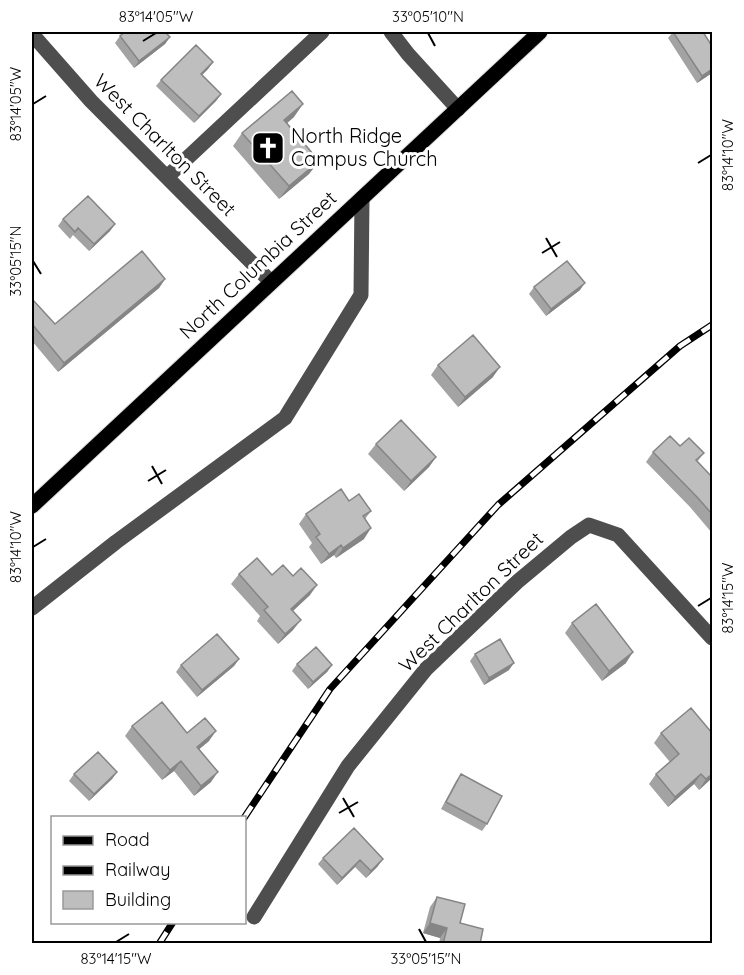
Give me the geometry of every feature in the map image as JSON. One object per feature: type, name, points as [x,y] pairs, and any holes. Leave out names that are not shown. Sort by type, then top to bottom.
[{"type":"main road","name":"North Columbia Street","points":[[32,506],[540,32]]},
{"type":"street","points":[[167,177],[322,32]]},
{"type":"street","points":[[391,32],[458,109]]},
{"type":"street","name":"West Charlton Street","points":[[32,34],[91,101],[272,282]]},
{"type":"street","points":[[32,608],[116,542],[285,418],[361,295],[362,198]]},
{"type":"street","name":"West Charlton Street","points":[[254,917],[348,766],[426,669],[517,582],[589,525],[618,535],[712,638]]},
{"type":"building","points":[[125,32],[165,32],[170,37],[139,61],[120,36]]},
{"type":"building","points":[[673,32],[703,32],[712,46],[712,69],[702,76]]},
{"type":"building","points":[[196,45],[213,62],[201,74],[221,94],[199,116],[161,80]]},
{"type":"building","points":[[292,91],[303,104],[284,120],[319,161],[289,186],[242,133]]},
{"type":"building","points":[[88,196],[115,224],[94,244],[78,228],[75,232],[63,219]]},
{"type":"building","points":[[142,251],[165,279],[64,363],[32,324],[32,299],[55,324]]},
{"type":"building","points":[[567,261],[585,283],[551,309],[534,287]]},
{"type":"building","points":[[473,335],[500,367],[465,397],[438,365]]},
{"type":"building","points":[[401,420],[436,457],[411,481],[376,444]]},
{"type":"building","points":[[670,436],[680,446],[689,438],[704,453],[696,460],[712,477],[712,514],[653,452]]},
{"type":"building","points":[[341,489],[349,501],[359,494],[371,511],[363,516],[371,528],[343,548],[341,545],[329,554],[316,537],[320,534],[306,514]]},
{"type":"building","points":[[257,558],[272,575],[283,565],[293,576],[301,568],[317,585],[291,609],[301,620],[285,634],[264,610],[268,607],[239,574]]},
{"type":"building","points":[[596,604],[633,652],[609,671],[572,623]]},
{"type":"building","points":[[217,634],[239,659],[202,690],[181,665]]},
{"type":"building","points":[[500,639],[514,663],[489,678],[475,654]]},
{"type":"building","points":[[316,647],[332,665],[313,682],[297,664]]},
{"type":"building","points":[[162,702],[187,733],[205,718],[216,731],[197,747],[218,772],[201,786],[181,761],[170,770],[132,726]]},
{"type":"building","points":[[691,708],[712,733],[712,774],[706,779],[701,774],[675,797],[656,774],[679,754],[661,733]]},
{"type":"building","points":[[98,752],[117,772],[94,794],[74,774]]},
{"type":"building","points":[[461,774],[502,796],[487,824],[446,802]]},
{"type":"building","points":[[354,828],[383,859],[371,871],[360,860],[342,878],[323,858]]},
{"type":"building","points":[[437,897],[465,904],[460,923],[483,929],[480,944],[443,944],[447,928],[430,923]]},
{"type":"railway","points":[[245,816],[330,689],[498,505],[680,346],[712,325]]},
{"type":"railway","points":[[159,944],[172,924]]},
{"type":"place","name":"North Ridge Campus Church","points":[[268,148]]}]
